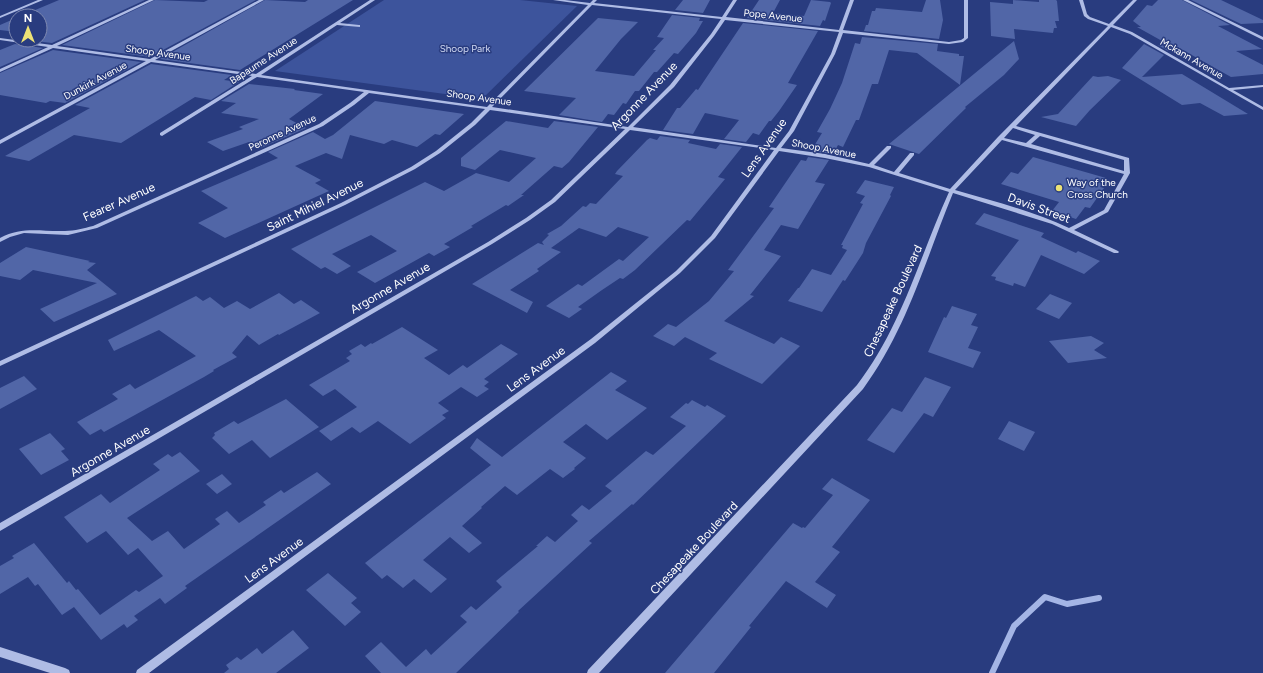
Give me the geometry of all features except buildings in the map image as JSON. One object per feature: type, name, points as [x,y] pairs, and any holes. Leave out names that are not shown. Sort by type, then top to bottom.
[{"type":"street","points":[[0,17],[40,0]]},
{"type":"street","points":[[0,71],[152,0]]},
{"type":"street","name":"Dunkirk Avenue","points":[[0,142],[262,0]]},
{"type":"street","name":"Bapaume Avenue","points":[[162,134],[373,0]]},
{"type":"street","name":"Pope Avenue","points":[[555,0],[594,2],[723,18],[956,42],[962,41],[966,38],[966,0]]},
{"type":"street","name":"Argonne Avenue","points":[[0,527],[516,227],[553,201],[630,128],[677,80],[713,35],[735,0]]},
{"type":"street","name":"Lens Avenue","points":[[141,673],[289,562],[593,341],[678,272],[713,237],[791,131],[830,60],[842,31],[852,0]]},
{"type":"street","name":"Mckann Avenue","points":[[1081,0],[1085,14],[1095,20],[1131,33],[1263,109]]},
{"type":"street","name":"Chesapeake Boulevard","points":[[592,673],[869,376],[888,342],[906,304],[952,190],[1000,138],[1135,0]]},
{"type":"street","points":[[1185,0],[1263,39]]},
{"type":"street","name":"Saint Mihiel Avenue","points":[[0,364],[218,264],[376,188],[413,168],[438,152],[473,124],[594,2]]},
{"type":"street","points":[[336,24],[359,26]]},
{"type":"street","name":"Shoop Avenue","points":[[0,39],[779,148],[870,166],[952,190]]},
{"type":"street","points":[[1229,89],[1263,86]]},
{"type":"street","name":"Peronne Avenue","points":[[198,179],[321,125],[368,91]]},
{"type":"street","points":[[1012,126],[1127,160],[1127,173],[1106,211],[1070,230]]},
{"type":"street","points":[[1027,145],[1039,134]]},
{"type":"street","points":[[1000,138],[1127,173]]},
{"type":"street","points":[[870,166],[889,147]]},
{"type":"street","points":[[896,173],[912,154]]},
{"type":"street","name":"Fearer Avenue","points":[[0,240],[11,234],[26,230],[64,233],[95,227],[198,179]]},
{"type":"street","name":"Davis Street","points":[[952,190],[1025,213],[1070,230],[1116,252]]},
{"type":"street","points":[[0,652],[65,673]]},
{"type":"green space","name":"Shoop Park","points":[[384,0],[520,0],[577,6],[482,99],[275,71]]},
{"type":"waterway","points":[[992,673],[1014,626],[1045,597],[1067,604],[1099,598]]},
{"type":"place","name":"Way of the Cross Church","points":[[1059,188]]}]
